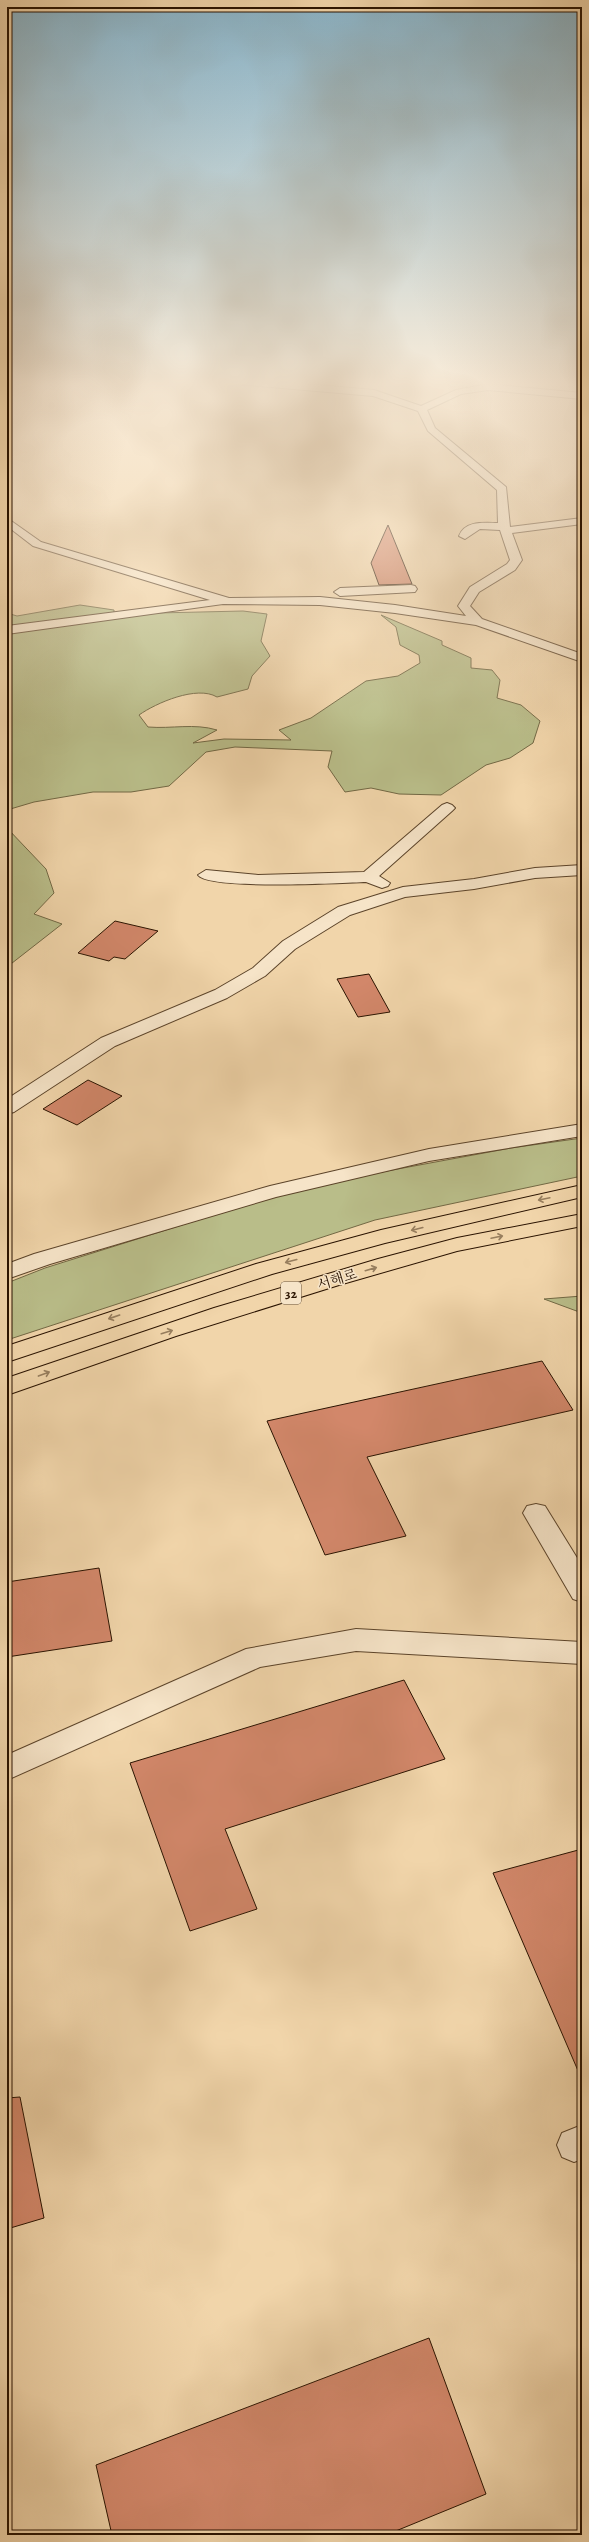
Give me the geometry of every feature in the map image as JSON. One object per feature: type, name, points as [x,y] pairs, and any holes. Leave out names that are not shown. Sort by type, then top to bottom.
[{"type":"highway","name":"서해로","points":[[7,1354],[264,1269],[396,1234],[582,1191]]},
{"type":"highway","name":"서해로","points":[[7,1387],[112,1349],[337,1278],[441,1249],[582,1220]]},
{"type":"street","points":[[474,618],[464,606],[474,590],[511,567],[516,560],[505,529],[503,500]]},
{"type":"street","points":[[7,521],[37,544],[228,602]]},
{"type":"street","points":[[465,536],[466,533],[478,526],[505,529],[582,521]]},
{"type":"street","points":[[295,593],[411,589]]},
{"type":"street","points":[[354,591],[381,600],[474,618],[582,658]]},
{"type":"street","points":[[7,630],[228,602],[320,601],[474,618]]},
{"type":"street","points":[[368,877],[447,808]]},
{"type":"street","points":[[7,1108],[108,1042],[227,990],[259,972],[289,945],[344,911],[403,892],[474,884],[535,872],[582,870]]},
{"type":"street","points":[[206,875],[258,880],[368,877],[403,892]]},
{"type":"street","points":[[7,1272],[42,1259],[270,1192],[429,1155],[582,1130]]},
{"type":"street","points":[[536,1513],[572,1572],[582,1592]]},
{"type":"street","points":[[7,1768],[256,1658],[356,1640],[582,1653]]},
{"type":"green space","points":[[80,605],[114,610],[114,614],[243,611],[267,614],[261,641],[270,656],[252,676],[248,689],[217,697],[209,694],[188,694],[156,705],[139,715],[148,727],[200,727],[217,730],[193,743],[224,739],[291,740],[279,730],[311,718],[366,681],[398,676],[420,663],[419,655],[400,645],[396,627],[381,615],[442,641],[442,645],[471,658],[471,668],[492,670],[500,680],[497,698],[521,705],[540,721],[533,743],[510,758],[486,765],[441,795],[399,794],[371,788],[345,792],[328,767],[332,751],[235,747],[206,752],[169,786],[131,792],[93,792],[34,802],[7,810],[7,613],[17,616]]},
{"type":"green space","points":[[7,828],[46,869],[54,893],[34,914],[62,924],[7,967]]},
{"type":"green space","points":[[582,1138],[582,1176],[375,1220],[7,1340],[7,1283],[45,1268],[306,1186],[511,1148]]},
{"type":"green space","points":[[582,1296],[582,1313],[544,1299]]},
{"type":"building","points":[[388,525],[412,584],[379,585],[371,563]]},
{"type":"building","points":[[115,921],[158,931],[125,959],[114,957],[109,961],[78,953]]},
{"type":"building","points":[[369,974],[390,1012],[358,1017],[337,979]]},
{"type":"building","points":[[88,1080],[122,1096],[77,1125],[43,1109]]},
{"type":"building","points":[[542,1361],[573,1410],[367,1457],[406,1536],[325,1555],[267,1421]]},
{"type":"building","points":[[99,1568],[112,1641],[7,1657],[7,1582]]},
{"type":"building","points":[[404,1680],[445,1759],[225,1829],[257,1909],[190,1931],[130,1763]]},
{"type":"building","points":[[582,1849],[582,2080],[493,1873]]},
{"type":"building","points":[[20,2097],[44,2218],[7,2229],[7,2098]]},
{"type":"building","points":[[429,2338],[486,2494],[386,2535],[112,2535],[96,2465]]}]
